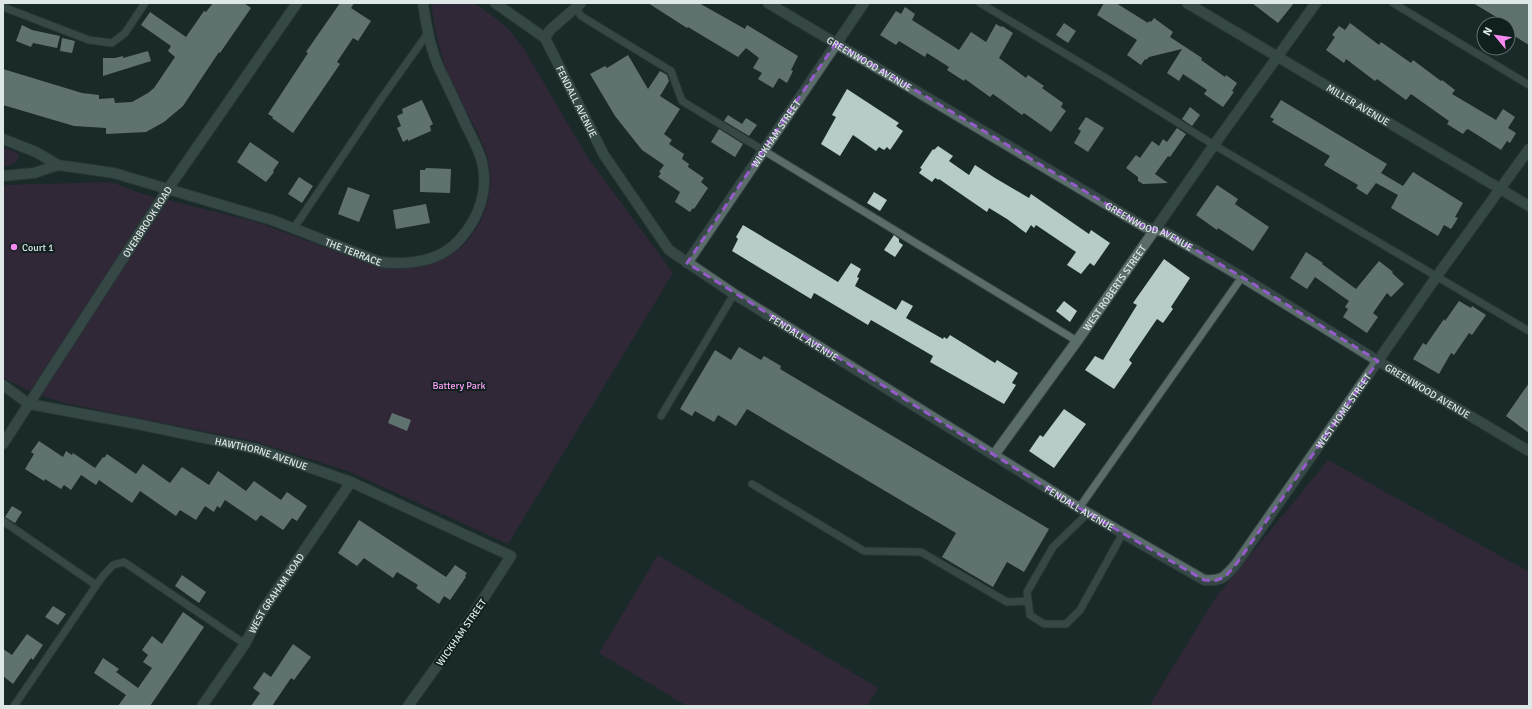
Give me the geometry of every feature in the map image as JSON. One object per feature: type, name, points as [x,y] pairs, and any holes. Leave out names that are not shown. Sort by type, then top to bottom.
[{"type":"street","name":"OVERBROOK ROAD","points":[[3,444],[168,189],[297,3]]},
{"type":"street","name":"THE TERRACE","points":[[3,139],[36,152],[58,165],[114,173],[272,220],[380,262],[397,264],[416,262],[430,258],[444,252],[457,243],[469,229],[482,201],[484,176],[482,162],[474,142],[439,66],[428,33],[423,3]]},
{"type":"street","name":"FENDALL AVENUE","points":[[495,3],[545,38],[604,155],[669,250],[734,294],[1083,510],[1204,580]]},
{"type":"street","name":"GREENWOOD AVENUE","points":[[768,3],[1145,227],[1165,232],[1242,277],[1378,361],[1529,451]]},
{"type":"street","name":"WICKHAM STREET","points":[[687,263],[864,3]]},
{"type":"street","name":"MILLER AVENUE","points":[[1187,3],[1529,206]]},
{"type":"street","name":"WEST ROBERTS STREET","points":[[994,455],[1077,341],[1214,145],[1316,3]]},
{"type":"street","points":[[545,38],[550,30],[579,5]]},
{"type":"street","name":"WEST HOME STREET","points":[[1204,580],[1214,581],[1225,577],[1237,563],[1437,276],[1529,149]]},
{"type":"street","points":[[3,176],[34,173],[58,165]]},
{"type":"street","name":"HAWTHORNE AVENUE","points":[[3,385],[29,404],[137,424],[257,449],[350,482],[511,556]]},
{"type":"street","name":"WEST GRAHAM ROAD","points":[[202,706],[245,644],[262,612],[350,482]]},
{"type":"street","name":"WICKHAM STREET","points":[[408,706],[467,624],[511,556]]},
{"type":"lane","points":[[3,7],[89,40],[112,43],[125,33],[145,3]]},
{"type":"lane","points":[[980,3],[1106,78],[1214,145],[1529,331]]},
{"type":"lane","points":[[1393,3],[1529,85]]},
{"type":"lane","points":[[579,5],[581,16],[671,71],[682,101],[763,152],[1077,341]]},
{"type":"lane","points":[[294,228],[381,99],[428,33]]},
{"type":"lane","points":[[1123,533],[1080,610],[1066,624],[1044,624],[1030,615],[1026,592],[1053,548],[1083,510],[1242,277]]},
{"type":"lane","points":[[661,416],[734,294]]},
{"type":"lane","points":[[752,484],[864,550],[921,552],[1007,602],[1028,600]]},
{"type":"lane","points":[[3,521],[96,585]]},
{"type":"lane","points":[[14,706],[96,585],[113,565],[124,562],[245,644]]},
{"type":"highlighted area","points":[[836,43],[1145,227],[1165,232],[1242,277],[1378,361],[1237,563],[1225,577],[1214,581],[1204,580],[1079,508],[687,263]]},
{"type":"green space","name":"Battery Park","points":[[431,3],[474,3],[498,20],[511,32],[524,49],[586,155],[673,273],[508,544],[350,472],[257,442],[61,402],[27,390],[3,377],[3,185],[111,182],[143,194],[253,221],[376,266],[408,268],[424,266],[439,261],[452,254],[464,244],[482,219],[487,205],[490,190],[488,159],[481,140],[456,94],[448,75],[434,24]]},
{"type":"green space","points":[[3,148],[16,152],[19,156],[15,163],[3,166]]},
{"type":"green space","points":[[1328,460],[1529,572],[1529,706],[1149,706],[1216,597]]},
{"type":"green space","points":[[658,555],[878,688],[867,706],[687,706],[599,653]]},
{"type":"building","points":[[213,3],[244,3],[251,8],[220,53],[219,52],[183,106],[164,122],[146,132],[106,134],[106,128],[74,126],[3,105],[3,69],[82,93],[99,95],[99,99],[114,98],[115,103],[132,102],[154,88],[175,57],[168,51],[171,46],[141,25],[150,12],[186,37],[204,11],[206,12]]},
{"type":"building","points":[[340,3],[354,3],[351,8],[371,21],[358,41],[353,38],[337,62],[340,64],[293,133],[268,114],[308,53],[306,52]]},
{"type":"building","points":[[648,3],[699,3],[745,29],[747,25],[798,56],[791,70],[793,71],[787,83],[779,78],[773,88],[758,79],[762,73],[753,68],[759,58],[746,48],[738,57],[688,27],[687,28]]},
{"type":"building","points":[[1104,3],[1116,3],[1148,23],[1154,18],[1173,32],[1170,37],[1202,58],[1201,60],[1225,77],[1226,75],[1237,83],[1232,91],[1234,92],[1223,107],[1204,94],[1207,90],[1183,74],[1179,81],[1167,73],[1182,49],[1149,57],[1146,60],[1145,59],[1141,65],[1127,55],[1137,40],[1097,15]]},
{"type":"building","points":[[1252,3],[1294,3],[1278,23]]},
{"type":"building","points":[[1473,3],[1529,3],[1529,45],[1516,37],[1516,16],[1495,16]]},
{"type":"building","points":[[905,7],[915,14],[912,20],[959,50],[971,32],[986,42],[996,24],[1013,33],[999,58],[1026,78],[1028,75],[1044,86],[1042,88],[1063,103],[1061,107],[1066,111],[1051,132],[1024,113],[1022,115],[993,94],[990,97],[965,79],[964,81],[947,70],[949,67],[927,53],[925,57],[899,41],[896,45],[880,35],[896,11],[901,14]]},
{"type":"building","points":[[1064,23],[1076,31],[1068,43],[1056,35]]},
{"type":"building","points":[[1350,23],[1379,45],[1381,42],[1411,63],[1413,60],[1455,90],[1452,94],[1496,120],[1503,109],[1515,117],[1508,128],[1516,133],[1510,143],[1507,141],[1501,150],[1468,129],[1463,134],[1447,124],[1449,121],[1411,94],[1406,100],[1377,79],[1375,81],[1346,59],[1344,63],[1326,50],[1335,37],[1332,35],[1339,26],[1345,30]]},
{"type":"building","points":[[22,25],[32,30],[60,36],[57,48],[33,43],[31,47],[16,41]]},
{"type":"building","points":[[62,38],[75,41],[72,53],[60,51]]},
{"type":"building","points":[[148,51],[151,61],[103,76],[103,58],[123,56],[123,58]]},
{"type":"building","points":[[628,55],[648,89],[660,71],[667,75],[669,81],[660,96],[680,109],[664,134],[672,140],[669,144],[684,154],[682,159],[689,164],[688,167],[704,178],[701,182],[708,188],[694,209],[693,208],[690,212],[675,202],[680,192],[658,177],[661,173],[659,172],[664,165],[642,150],[615,116],[590,74],[605,66],[607,68]]},
{"type":"building","points":[[847,89],[899,123],[896,126],[903,131],[890,150],[887,147],[884,150],[879,147],[876,151],[853,135],[840,156],[821,144],[836,117],[832,115]]},
{"type":"building","points":[[422,100],[433,124],[430,126],[431,131],[403,142],[397,128],[401,126],[397,116],[403,113],[402,109]]},
{"type":"building","points":[[1281,100],[1387,164],[1381,173],[1403,186],[1413,172],[1463,203],[1455,217],[1458,218],[1451,229],[1444,225],[1438,236],[1391,208],[1398,195],[1376,183],[1367,195],[1356,188],[1358,185],[1324,165],[1330,156],[1272,122],[1274,119],[1270,117]]},
{"type":"building","points":[[1190,107],[1200,115],[1192,126],[1182,119]]},
{"type":"building","points":[[728,115],[742,124],[746,118],[757,125],[749,136],[724,121]]},
{"type":"building","points":[[1086,117],[1104,128],[1088,152],[1074,143],[1081,131],[1078,129]]},
{"type":"building","points":[[1177,128],[1186,134],[1170,157],[1168,156],[1155,174],[1168,183],[1143,184],[1138,181],[1138,177],[1126,168],[1136,155],[1140,158],[1152,141],[1159,146],[1163,139],[1167,142]]},
{"type":"building","points":[[719,129],[743,144],[735,157],[711,142]]},
{"type":"building","points":[[250,142],[279,162],[273,171],[274,172],[266,182],[237,162]]},
{"type":"building","points":[[938,146],[953,156],[949,161],[969,175],[975,165],[1029,198],[1031,194],[1089,234],[1091,230],[1110,243],[1094,266],[1090,263],[1081,274],[1067,265],[1076,252],[1036,225],[1034,228],[1031,225],[1026,233],[989,208],[987,212],[939,179],[935,178],[932,182],[919,173],[922,169],[920,168],[933,149],[934,150]]},
{"type":"building","points":[[426,168],[451,169],[450,193],[420,192],[420,170],[425,170]]},
{"type":"building","points":[[299,177],[313,186],[302,203],[288,194]]},
{"type":"building","points":[[1217,185],[1238,199],[1235,204],[1269,227],[1253,251],[1218,228],[1217,230],[1196,215]]},
{"type":"building","points":[[348,187],[370,195],[359,222],[338,214]]},
{"type":"building","points":[[874,192],[887,200],[880,211],[867,203]]},
{"type":"building","points":[[426,204],[430,223],[396,229],[393,210]]},
{"type":"building","points":[[743,225],[838,282],[851,263],[861,269],[855,286],[896,310],[902,300],[913,306],[906,318],[943,339],[944,337],[947,339],[950,335],[995,363],[997,360],[1018,373],[1012,383],[1016,385],[1004,404],[930,362],[933,356],[871,320],[868,325],[814,293],[811,299],[732,251],[738,239],[736,237]]},
{"type":"building","points":[[894,235],[903,245],[895,257],[884,250]]},
{"type":"building","points":[[1306,252],[1323,263],[1322,264],[1356,289],[1379,261],[1393,272],[1392,273],[1404,284],[1391,297],[1387,293],[1373,313],[1378,317],[1367,333],[1343,317],[1348,309],[1345,307],[1349,301],[1315,277],[1307,289],[1290,278]]},
{"type":"building","points":[[1164,259],[1190,278],[1171,307],[1173,309],[1163,323],[1157,319],[1129,360],[1132,363],[1114,389],[1085,370],[1095,356],[1103,360],[1137,305],[1133,303]]},
{"type":"building","points":[[1064,301],[1077,311],[1070,322],[1056,311]]},
{"type":"building","points":[[1459,301],[1471,308],[1472,306],[1486,315],[1472,335],[1469,333],[1454,355],[1451,353],[1439,374],[1413,359],[1423,343],[1426,345],[1444,319],[1445,321]]},
{"type":"building","points":[[739,347],[761,360],[764,356],[781,366],[780,369],[1049,529],[1024,572],[1007,562],[993,587],[942,557],[956,533],[747,409],[736,426],[718,415],[714,422],[695,411],[692,416],[680,409],[715,350],[731,360]]},
{"type":"building","points":[[1529,383],[1529,433],[1506,416]]},
{"type":"building","points":[[1064,409],[1086,424],[1054,468],[1029,451],[1040,435],[1043,437]]},
{"type":"building","points":[[392,413],[411,420],[407,431],[388,423]]},
{"type":"building","points":[[39,441],[63,457],[66,451],[72,455],[73,453],[95,468],[107,454],[136,474],[143,464],[170,483],[182,467],[209,485],[218,471],[246,491],[254,481],[281,500],[287,492],[307,506],[297,521],[292,518],[283,530],[261,515],[256,521],[225,500],[220,508],[217,506],[214,512],[205,506],[196,520],[180,510],[176,516],[140,491],[132,503],[99,480],[96,485],[81,475],[71,490],[64,485],[61,489],[45,479],[44,481],[25,469],[34,454],[31,452]]},
{"type":"building","points":[[12,506],[22,512],[15,523],[5,517]]},
{"type":"building","points":[[359,520],[446,577],[455,565],[467,573],[465,576],[466,577],[450,600],[444,596],[439,604],[416,588],[418,585],[397,572],[393,578],[364,558],[357,566],[338,553]]},
{"type":"building","points":[[182,575],[206,592],[199,603],[175,586]]},
{"type":"building","points":[[53,606],[66,614],[58,625],[45,617]]},
{"type":"building","points":[[183,612],[204,627],[150,706],[118,706],[126,695],[94,673],[103,658],[119,669],[116,672],[138,688],[152,668],[143,662],[148,655],[142,650],[152,636],[162,644]]},
{"type":"building","points":[[27,634],[43,645],[33,660],[31,658],[13,684],[3,676],[3,649],[12,655]]},
{"type":"building","points":[[293,644],[311,657],[294,680],[291,678],[272,706],[251,706],[260,693],[253,688],[264,672],[271,677]]},
{"type":"place","name":"Court 1","points":[[14,247]]}]
